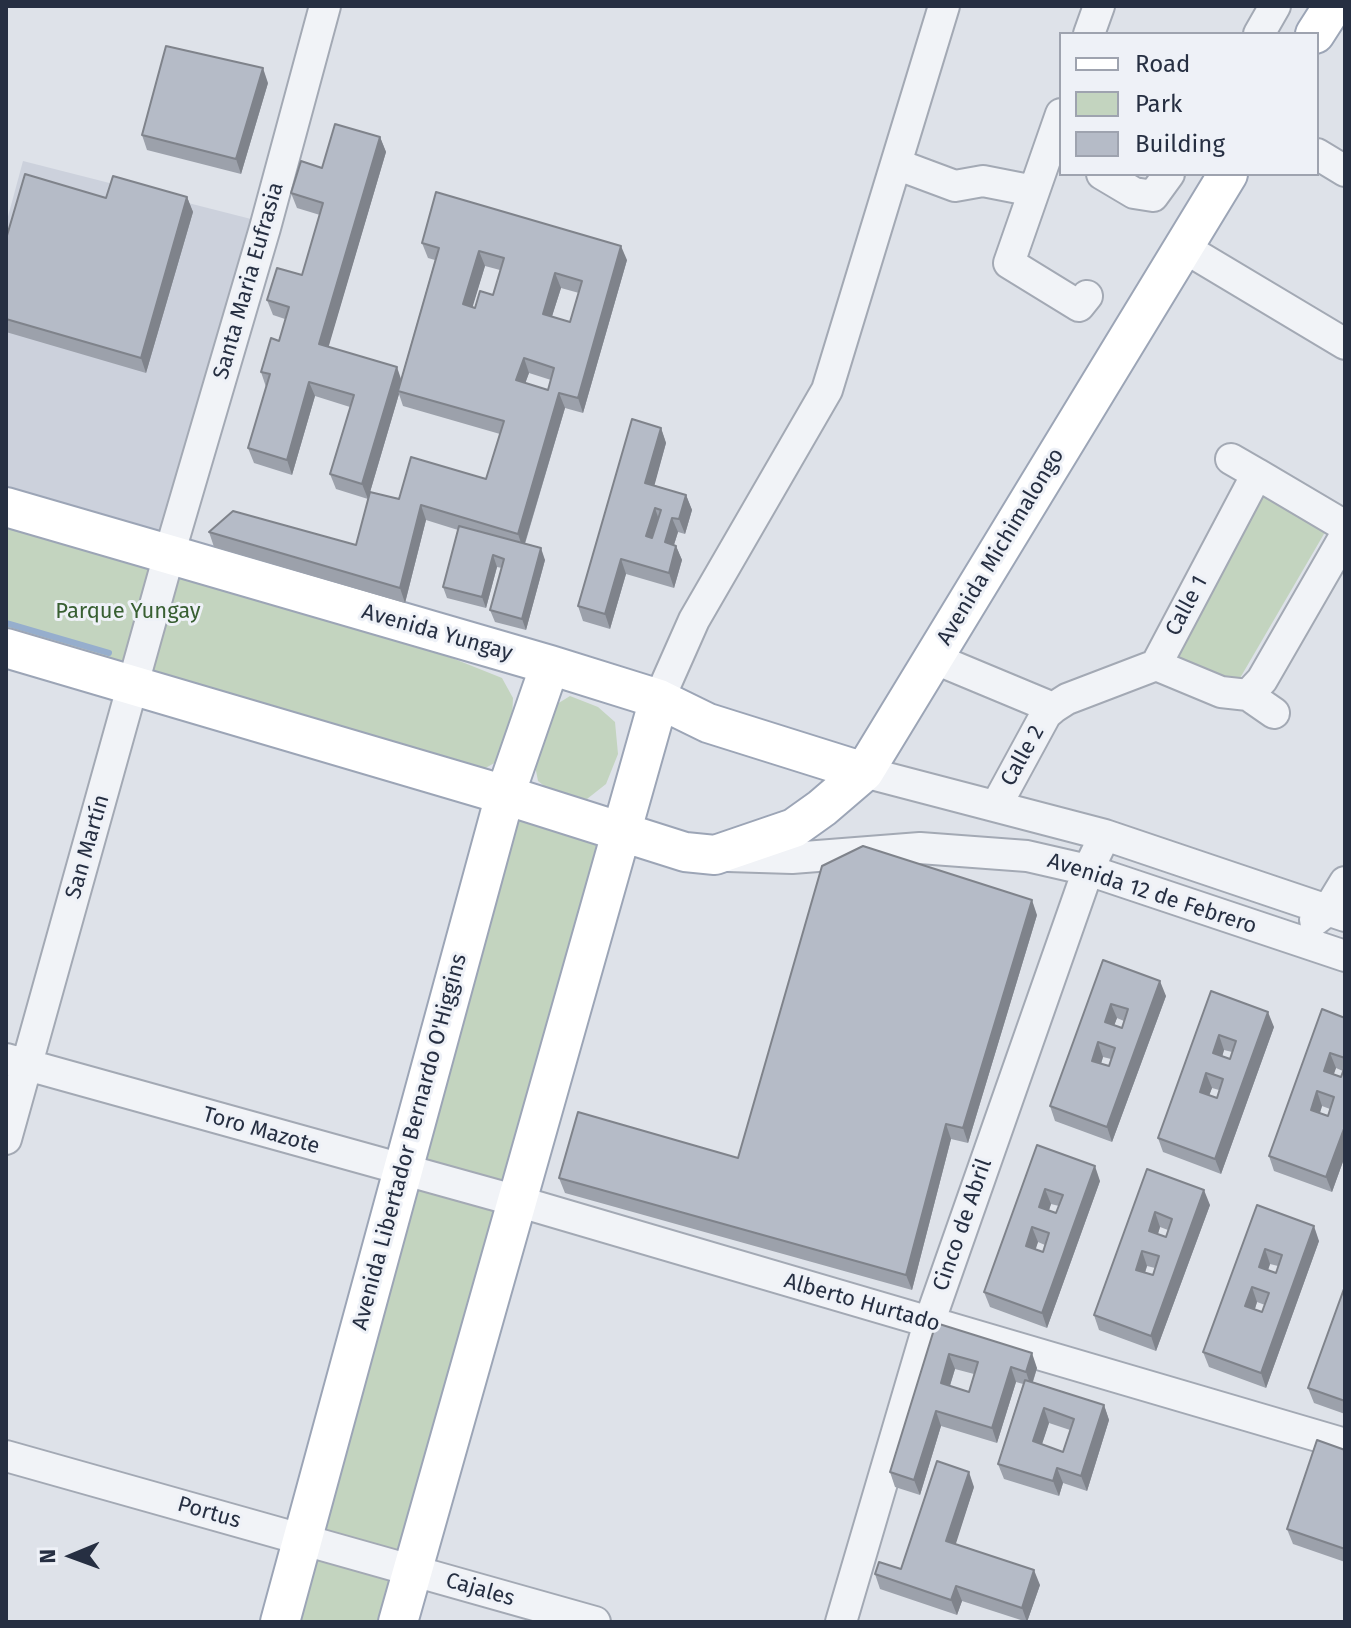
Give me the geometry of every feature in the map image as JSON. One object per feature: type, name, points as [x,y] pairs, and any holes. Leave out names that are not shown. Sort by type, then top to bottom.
[{"type":"main road","points":[[1316,32],[1333,6]]},
{"type":"main road","name":"Avenida Michimalongo","points":[[715,855],[794,828],[864,772],[1227,176]]},
{"type":"main road","name":"Avenida Yungay","points":[[6,507],[550,665],[659,699],[708,723],[864,772]]},
{"type":"main road","points":[[6,648],[505,795],[685,852],[715,855]]},
{"type":"main road","name":"Avenida Libertador Bernardo O'Higgins","points":[[280,1622],[505,795],[550,665]]},
{"type":"main road","points":[[398,1622],[659,699]]},
{"type":"street","name":"Santa Maria Eufrasia","points":[[169,555],[265,228],[325,6]]},
{"type":"street","points":[[659,699],[694,620],[827,390],[944,6]]},
{"type":"street","points":[[1090,32],[1099,6]]},
{"type":"street","points":[[1260,32],[1275,6]]},
{"type":"street","points":[[1058,135],[1009,263],[1079,306],[1087,296]]},
{"type":"street","points":[[1319,155],[1345,171]]},
{"type":"street","points":[[896,164],[955,186],[983,181],[1034,191]]},
{"type":"street","points":[[1105,176],[1134,193],[1153,196],[1168,176]]},
{"type":"street","points":[[1183,247],[1345,344]]},
{"type":"street","name":"Calle 1","points":[[1156,665],[1244,467],[1345,526]]},
{"type":"street","points":[[1248,695],[1262,680],[1345,536]]},
{"type":"street","name":"San Martín","points":[[6,1139],[16,1062],[134,684],[169,555]]},
{"type":"street","points":[[933,658],[1053,708],[1067,699],[1156,665],[1221,692],[1248,695],[1274,713]]},
{"type":"street","name":"Calle 2","points":[[996,806],[1046,714],[1053,708]]},
{"type":"street","name":"Avenida 12 de Febrero","points":[[864,772],[1105,835],[1337,913]]},
{"type":"street","name":"Cinco de Abril","points":[[841,1622],[929,1323],[1088,870],[1105,835]]},
{"type":"street","name":"Avenida 12 de Febrero","points":[[715,855],[792,858],[920,848],[1027,856],[1088,870],[1342,955]]},
{"type":"street","points":[[1342,955],[1337,913],[1345,882]]},
{"type":"street","points":[[1291,938],[1337,913]]},
{"type":"street","name":"Toro Mazote","points":[[16,1062],[517,1201]]},
{"type":"street","name":"Alberto Hurtado","points":[[517,1201],[1345,1444]]},
{"type":"street","name":"Portus","points":[[6,1456],[413,1571]]},
{"type":"street","name":"Cajales","points":[[413,1571],[595,1622]]},
{"type":"shaded area","points":[[23,161],[255,220],[163,543],[6,492],[6,224]]},
{"type":"green space","points":[[1262,483],[1328,527],[1236,685],[1171,661]]},
{"type":"green space","name":"Parque Yungay","points":[[6,523],[146,561],[442,654],[502,678],[513,698],[512,719],[498,761],[473,775],[6,631]]},
{"type":"green space","points":[[570,696],[598,707],[615,722],[618,754],[606,784],[587,799],[558,797],[538,781],[531,745],[541,714]]},
{"type":"green space","points":[[508,815],[603,833],[384,1622],[285,1622]]},
{"type":"building","points":[[166,46],[263,68],[236,159],[142,135]]},
{"type":"building","points":[[335,124],[380,137],[319,344],[397,367],[362,484],[330,474],[354,395],[309,382],[287,460],[248,448],[270,374],[261,372],[271,338],[279,341],[289,307],[267,300],[277,268],[302,275],[323,203],[291,193],[301,161],[322,168]]},
{"type":"building","points":[[25,174],[106,198],[113,176],[187,197],[141,358],[6,319],[6,239]]},
{"type":"building","points":[[436,192],[621,246],[578,398],[559,393],[518,534],[421,505],[400,588],[209,532],[233,511],[356,545],[370,492],[399,499],[411,457],[486,479],[504,421],[398,391],[439,248],[422,243]],"holes":[[[479,251],[504,258],[493,295],[480,291],[475,308],[463,304]],[[555,273],[582,281],[570,322],[543,314]],[[524,358],[554,368],[548,390],[516,380]]]},
{"type":"building","points":[[632,419],[661,428],[645,483],[686,495],[679,519],[672,518],[665,542],[676,546],[669,573],[621,559],[605,614],[578,606]],"holes":[[[655,508],[661,510],[652,538],[646,536]]]},
{"type":"building","points":[[459,526],[541,548],[522,619],[490,610],[504,559],[493,555],[482,597],[443,587]]},
{"type":"building","points":[[863,846],[1032,900],[963,1128],[946,1124],[906,1275],[559,1178],[578,1112],[738,1158],[822,866]]},
{"type":"building","points":[[1103,960],[1160,981],[1107,1127],[1050,1106]],"holes":[[[1111,1004],[1128,1009],[1122,1028],[1105,1022]],[[1098,1042],[1115,1048],[1109,1066],[1092,1061]]]},
{"type":"building","points":[[1211,991],[1268,1012],[1215,1159],[1158,1138]],"holes":[[[1219,1035],[1236,1041],[1230,1059],[1213,1053]],[[1206,1073],[1223,1079],[1217,1098],[1200,1092]]]},
{"type":"building","points":[[1322,1009],[1345,1018],[1345,1058],[1330,1053],[1324,1071],[1341,1077],[1345,1066],[1345,1126],[1326,1177],[1269,1156]],"holes":[[[1317,1091],[1334,1097],[1328,1116],[1311,1110]]]},
{"type":"building","points":[[1037,1145],[1095,1166],[1042,1313],[984,1292]],"holes":[[[1045,1189],[1063,1195],[1056,1213],[1039,1207]],[[1032,1227],[1049,1233],[1043,1252],[1026,1246]]]},
{"type":"building","points":[[1147,1169],[1204,1190],[1151,1336],[1094,1315]],"holes":[[[1155,1212],[1172,1219],[1166,1237],[1149,1231]],[[1142,1251],[1159,1256],[1153,1275],[1136,1270]]]},
{"type":"building","points":[[1257,1205],[1314,1226],[1261,1373],[1203,1352]],"holes":[[[1265,1249],[1282,1255],[1276,1273],[1259,1267]],[[1252,1287],[1269,1293],[1262,1312],[1245,1306]]]},
{"type":"building","points":[[1345,1286],[1345,1401],[1308,1388]]},
{"type":"building","points":[[936,1323],[1032,1353],[1026,1372],[1011,1367],[992,1428],[936,1411],[914,1480],[890,1472]],"holes":[[[949,1354],[978,1362],[969,1392],[941,1383]]]},
{"type":"building","points":[[1025,1380],[1104,1405],[1081,1476],[1057,1468],[1053,1481],[998,1464]],"holes":[[[1044,1408],[1074,1419],[1063,1452],[1033,1441]]]},
{"type":"building","points":[[1317,1440],[1345,1450],[1345,1549],[1287,1529]]},
{"type":"building","points":[[937,1461],[969,1472],[946,1541],[1034,1570],[1022,1608],[956,1586],[951,1600],[875,1574],[879,1562],[901,1569]]},
{"type":"waterway","points":[[6,623],[109,653]]}]
